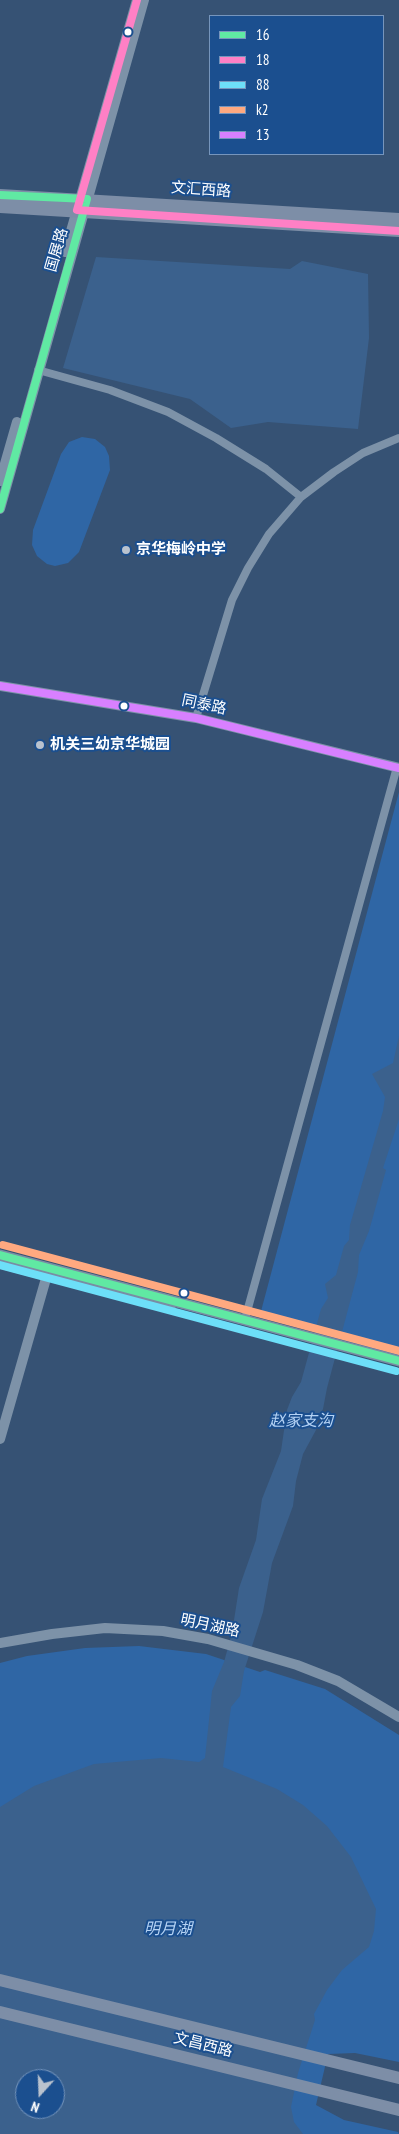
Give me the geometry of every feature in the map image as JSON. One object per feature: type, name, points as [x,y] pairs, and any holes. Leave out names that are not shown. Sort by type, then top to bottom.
[{"type":"main road","name":"文汇西路","points":[[0,195],[82,205],[399,231]]},
{"type":"main road","name":"文汇西路","points":[[0,206],[82,205],[399,219]]},
{"type":"main road","points":[[0,1255],[48,1272],[356,1353],[399,1368]]},
{"type":"main road","points":[[0,1264],[48,1272],[245,1319],[300,1338]]},
{"type":"main road","points":[[356,1353],[399,1361]]},
{"type":"main road","name":"文昌西路","points":[[0,1980],[399,2078]]},
{"type":"main road","name":"文昌西路","points":[[0,2012],[399,2110]]},
{"type":"street","name":"国展路","points":[[0,509],[137,0]]},
{"type":"street","name":"国展路","points":[[0,481],[144,0]]},
{"type":"street","points":[[38,370],[110,390],[168,412],[216,438],[266,469],[301,497]]},
{"type":"street","points":[[196,718],[232,600],[248,568],[269,534],[301,497],[334,472],[363,454],[399,438]]},
{"type":"street","name":"同泰路","points":[[0,686],[196,718],[398,768]]},
{"type":"street","points":[[245,1319],[398,768]]},
{"type":"street","points":[[0,1440],[48,1272]]},
{"type":"street","name":"明月湖路","points":[[0,1643],[52,1634],[105,1628],[163,1632],[208,1639],[269,1656],[338,1681],[399,1716]]},
{"type":"shaded area","points":[[82,437],[95,439],[105,447],[109,456],[110,470],[79,552],[68,563],[55,566],[47,564],[37,556],[32,545],[33,530],[61,454],[69,442]]},
{"type":"shaded area","points":[[399,792],[399,1357],[260,1315]]},
{"type":"shaded area","name":"明月湖","points":[[139,1646],[206,1654],[260,1672],[265,1670],[325,1689],[399,1735],[399,2062],[355,2053],[328,2054],[316,2105],[344,2120],[398,2132],[399,2134],[0,2134],[0,1663],[27,1656],[85,1648]]},
{"type":"water","points":[[96,257],[290,269],[302,261],[368,274],[369,338],[358,429],[268,422],[231,428],[190,399],[63,368]]},
{"type":"water","name":"明月湖","points":[[399,1036],[399,1119],[383,1168],[386,1170],[369,1231],[359,1255],[358,1272],[323,1409],[318,1418],[316,1430],[303,1454],[296,1481],[293,1506],[272,1563],[263,1612],[244,1671],[240,1696],[231,1707],[223,1767],[277,1789],[303,1805],[327,1826],[351,1857],[376,1909],[374,1931],[369,1947],[342,1970],[327,1990],[314,2014],[315,2020],[298,2073],[291,2107],[294,2122],[303,2134],[0,2134],[0,1807],[34,1786],[94,1764],[161,1758],[199,1762],[205,1758],[212,1691],[224,1662],[232,1633],[239,1588],[256,1540],[262,1499],[281,1451],[287,1410],[301,1382],[321,1309],[328,1298],[325,1284],[336,1275],[344,1246],[349,1240],[350,1225],[383,1111],[385,1097],[372,1074],[393,1063]]},
{"type":"transit line","name":"18","points":[[137,0],[77,210],[399,231]]},
{"type":"transit line","name":"16","points":[[0,195],[87,199],[0,509]]},
{"type":"transit line","name":"13","points":[[0,686],[196,718],[399,768]]},
{"type":"transit line","name":"k2","points":[[3,1245],[399,1351]]},
{"type":"transit line","name":"16","points":[[0,1255],[399,1361]]},
{"type":"transit line","name":"88","points":[[0,1265],[396,1371]]},
{"type":"place","name":"京华梅岭中学","points":[[126,550]]},
{"type":"place","name":"机关三幼京华城园","points":[[40,745]]},
{"type":"water label","name":"赵家支沟","points":[[301,1421]]}]
